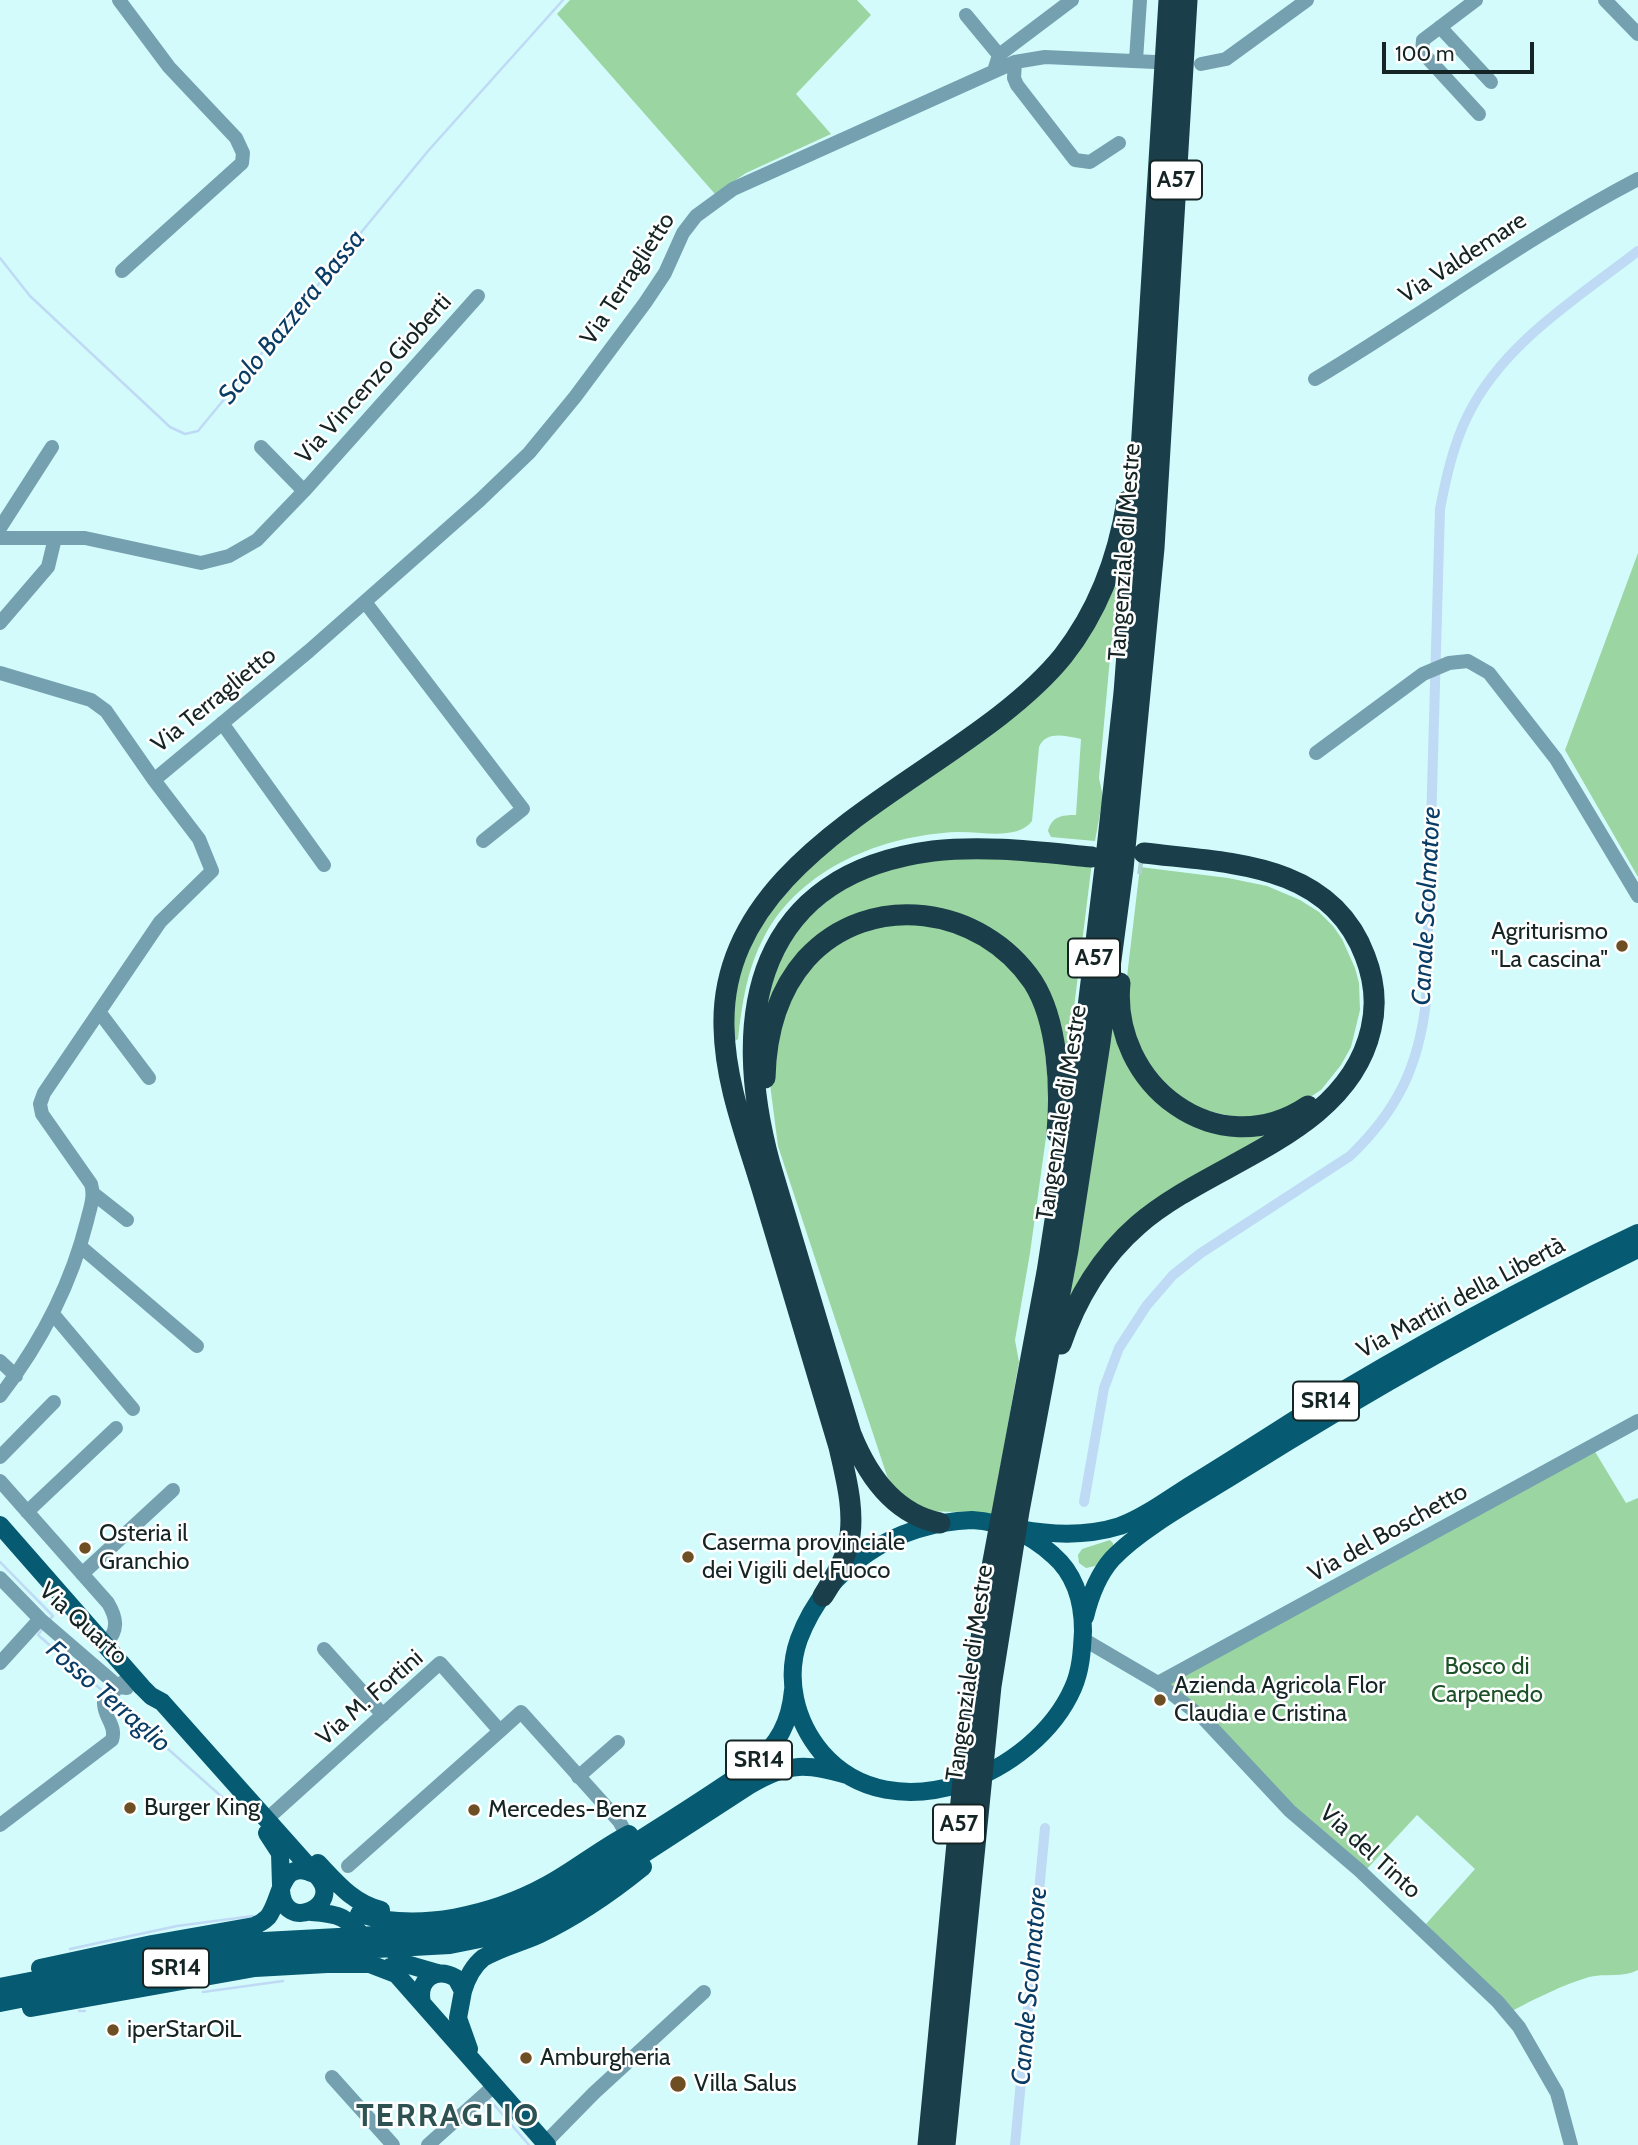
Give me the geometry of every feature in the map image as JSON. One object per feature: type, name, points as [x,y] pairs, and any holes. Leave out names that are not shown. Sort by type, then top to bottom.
[{"type":"highway","name":"Tangenziale di Mestre","points":[[945,2145],[1010,1514],[1088,1007],[1105,867],[1130,615],[1169,0]]},
{"type":"highway","name":"Tangenziale di Mestre","points":[[928,2145],[969,1718],[978,1650],[1051,1348],[1100,1043],[1136,862],[1187,0]]},
{"type":"highway","name":"A57","points":[[823,1596],[838,1571],[848,1545],[851,1511],[849,1496],[839,1447],[734,1096],[723,1028],[731,972],[747,932],[771,895],[801,863],[860,815],[993,720],[1036,683],[1062,656],[1094,607],[1114,560],[1128,497],[1131,455],[1145,406]]},
{"type":"highway","name":"A57","points":[[762,1188],[751,1141],[743,1082],[743,1017],[758,959],[771,931],[793,902],[818,882],[847,865],[870,855],[922,842],[986,838],[1093,852],[987,848],[920,853],[893,859],[853,874],[821,893],[803,909],[785,931],[761,982],[754,1018],[752,1055],[760,1119],[770,1164],[851,1434],[880,1486],[896,1503],[915,1515],[940,1523]]},
{"type":"highway","name":"A57","points":[[1136,862],[1229,874],[1277,886],[1315,906],[1341,933],[1354,958],[1362,986],[1363,1013],[1357,1042],[1337,1078],[1299,1112],[1274,1121],[1231,1126],[1199,1118],[1182,1110],[1161,1095],[1143,1073],[1125,1038],[1119,1007],[1129,898],[1136,862]]},
{"type":"highway","name":"A57","points":[[1037,1412],[1075,1308],[1118,1244],[1167,1203],[1284,1135],[1332,1098],[1356,1068],[1364,1053],[1373,1022],[1374,992],[1365,955],[1348,924],[1323,897],[1303,884],[1266,871],[1231,864],[1136,862]]},
{"type":"highway","name":"A57","points":[[770,1164],[765,1095],[768,1041],[784,993],[807,959],[825,942],[848,929],[892,916],[925,915],[950,920],[972,929],[1006,953],[1024,971],[1039,994],[1051,1030],[1058,1089],[1058,1122],[1039,1261],[1041,1306]]},
{"type":"main road","name":"Via Martiri della Libertà","points":[[1010,1514],[1031,1531],[1068,1534],[1123,1525],[1410,1353],[1638,1233]]},
{"type":"main road","name":"Via Martiri della Libertà","points":[[1083,1635],[1091,1595],[1104,1569],[1120,1551],[1150,1529],[1288,1441],[1406,1372],[1638,1249]]},
{"type":"main road","name":"SR14","points":[[0,1987],[209,1947],[268,1940],[376,1942],[467,1942],[513,1930],[584,1894],[763,1777],[789,1768],[816,1767],[887,1789],[908,1791],[948,1787],[975,1778],[1006,1763],[1042,1733],[1069,1697],[1080,1667],[1083,1635],[1079,1597],[1066,1567],[1010,1514],[993,1522],[972,1520],[940,1523],[908,1531],[876,1547],[850,1567],[823,1596],[809,1618],[794,1661],[789,1716],[776,1743],[754,1765],[693,1806],[634,1837],[601,1849],[546,1885],[510,1902],[441,1919],[376,1919],[376,1942]]},
{"type":"main road","points":[[0,1525],[105,1644],[127,1689],[156,1707],[276,1845],[281,1862],[283,1902],[291,1910],[299,1913],[339,1915],[412,1967],[445,1973],[456,1978],[462,1997],[458,2018],[473,2059],[489,2091],[546,2144]]},
{"type":"main road","points":[[127,1689],[162,1702],[376,1942],[427,2008],[473,2059]]},
{"type":"main road","name":"SR14","points":[[793,1690],[800,1718],[809,1736],[828,1759],[850,1776]]},
{"type":"main road","name":"SR14","points":[[462,1997],[468,1975],[483,1958],[538,1935],[617,1888],[691,1834],[719,1806]]},
{"type":"main road","points":[[267,1819],[279,1823],[345,1891],[367,1906],[392,1912],[472,1913]]},
{"type":"main road","points":[[376,1942],[394,1935],[463,1928],[516,1913],[554,1895],[634,1837]]},
{"type":"main road","points":[[0,1980],[66,1961],[254,1926],[270,1915],[287,1876],[293,1872],[304,1870],[318,1878],[324,1889],[323,1899],[311,1912]]},
{"type":"main road","name":"SR14","points":[[0,2003],[214,1961],[271,1954],[354,1951],[376,1942]]},
{"type":"main road","points":[[0,2011],[69,2003],[255,1968],[327,1964],[370,1965],[376,1942]]},
{"type":"main road","points":[[437,1973],[429,1977],[421,1990],[427,2008],[439,2015],[449,2014],[457,2009],[462,1997]]},
{"type":"street","points":[[118,0],[169,67],[236,138],[243,153],[242,163],[122,271]]},
{"type":"street","points":[[994,71],[999,55],[1072,0]]},
{"type":"street","points":[[1136,60],[1140,0]]},
{"type":"street","points":[[1201,64],[1226,59],[1307,0]]},
{"type":"street","points":[[1476,0],[1423,40],[1422,52],[1479,114]]},
{"type":"street","points":[[1605,0],[1638,34]]},
{"type":"street","points":[[967,15],[999,55]]},
{"type":"street","points":[[1440,27],[1491,82]]},
{"type":"street","name":"Via Terraglietto","points":[[127,1220],[94,1194],[42,1114],[40,1104],[44,1093],[160,922],[212,871],[198,839],[153,780],[309,652],[529,453],[575,397],[645,303],[665,273],[683,233],[699,213],[733,189],[1015,62],[1045,57],[1155,61]]},
{"type":"street","points":[[1015,62],[1014,78],[1017,85],[1074,160],[1090,162],[1119,143]]},
{"type":"street","name":"Via Valdemare","points":[[1315,379],[1370,346],[1541,233],[1638,180]]},
{"type":"street","name":"Via Vincenzo Gioberti","points":[[0,538],[85,538],[201,563],[240,551],[257,540],[304,491],[478,296]]},
{"type":"street","points":[[0,528],[52,447]]},
{"type":"street","name":"Via Vincenzo Gioberti","points":[[261,447],[304,491]]},
{"type":"street","points":[[0,623],[48,567],[55,538]]},
{"type":"street","points":[[365,602],[523,809],[484,841]]},
{"type":"street","points":[[1316,753],[1423,674],[1449,663],[1468,661],[1489,673],[1556,759],[1638,896]]},
{"type":"street","points":[[0,673],[91,701],[106,711],[153,780]]},
{"type":"street","points":[[222,723],[324,865]]},
{"type":"street","points":[[100,1013],[149,1078]]},
{"type":"street","points":[[0,1396],[16,1376],[53,1314],[81,1247],[94,1194]]},
{"type":"street","points":[[81,1247],[197,1346]]},
{"type":"street","points":[[53,1314],[133,1409]]},
{"type":"street","points":[[0,1361],[16,1376]]},
{"type":"street","points":[[0,1457],[54,1402]]},
{"type":"street","name":"Via del Boschetto","points":[[1158,1683],[1638,1421]]},
{"type":"street","points":[[27,1513],[116,1428]]},
{"type":"street","points":[[0,1480],[108,1603],[114,1614],[116,1630],[105,1644]]},
{"type":"street","points":[[82,1574],[173,1490]]},
{"type":"street","name":"Via Quarto","points":[[0,1577],[40,1625],[127,1689]]},
{"type":"street","points":[[0,1663],[40,1625]]},
{"type":"street","name":"Via del Tinto","points":[[1083,1635],[1158,1683],[1203,1718],[1290,1811],[1359,1870],[1498,2002],[1519,2027],[1557,2093],[1571,2145]]},
{"type":"street","points":[[324,1649],[383,1715]]},
{"type":"street","name":"Via M. Fortini","points":[[267,1819],[440,1663],[500,1731]]},
{"type":"street","points":[[0,1825],[113,1740],[114,1727],[103,1706],[127,1689]]},
{"type":"street","points":[[348,1866],[521,1712],[634,1837]]},
{"type":"street","points":[[578,1777],[618,1742]]},
{"type":"street","points":[[546,2144],[594,2094],[704,1993]]},
{"type":"street","points":[[332,2077],[393,2145]]},
{"type":"street","points":[[428,2145],[489,2091]]},
{"type":"green space","points":[[570,0],[857,0],[871,15],[796,94],[831,134],[746,173],[715,194],[557,14]]},
{"type":"green space","points":[[1638,553],[1638,877],[1565,750]]},
{"type":"green space","points":[[1124,561],[1120,644],[1110,658],[1099,778],[1103,797],[1095,841],[1051,837],[1048,831],[1058,817],[1076,815],[1081,739],[1057,736],[1046,738],[1039,747],[1032,821],[1025,827],[998,834],[957,832],[929,835],[873,848],[821,874],[799,892],[780,913],[758,949],[746,986],[738,1039],[735,1041],[730,1017],[744,954],[792,878],[1032,691]]},
{"type":"green space","points":[[927,857],[1092,862],[1071,1032],[1074,1034],[1070,1071],[1064,1070],[1014,950],[877,912],[783,987],[763,1007],[767,989],[793,931],[849,882]]},
{"type":"green space","points":[[1140,867],[1228,878],[1267,886],[1300,900],[1319,912],[1333,926],[1355,968],[1359,983],[1360,1010],[1351,1047],[1321,1090],[1295,1107],[1244,1119],[1191,1107],[1143,1062],[1124,1002]]},
{"type":"green space","points":[[1221,867],[1258,872],[1296,885],[1313,894],[1342,919],[1358,946],[1369,980],[1372,1003],[1369,1027],[1351,1071],[1321,1104],[1283,1132],[1179,1192],[1132,1226],[1104,1257],[1071,1304],[1068,1302],[1112,1028],[1119,1029],[1138,1071],[1156,1094],[1194,1119],[1234,1129],[1272,1126],[1306,1111],[1335,1088],[1356,1058],[1368,1023],[1369,985],[1357,946],[1347,929],[1329,908],[1300,889],[1262,875]]},
{"type":"green space","points":[[896,917],[992,944],[1041,1009],[1052,1125],[1047,1130],[1015,1340],[1019,1362],[992,1514],[921,1508],[909,1502],[887,1476],[778,1146],[770,1084],[775,1026],[820,951]]},
{"type":"green space","name":"Bosco di Carpenedo","points":[[1594,1450],[1626,1503],[1638,1498],[1638,1970],[1626,1974],[1589,1977],[1512,2011],[1426,1924],[1475,1869],[1417,1815],[1366,1870],[1294,1807],[1166,1683]]},
{"type":"green space","points":[[1110,1540],[1113,1546],[1095,1566],[1086,1568],[1079,1563],[1078,1555],[1082,1549]]},
{"type":"waterway","name":"Scolo Bazzera Bassa","points":[[0,258],[30,296],[170,427],[185,434],[198,431],[428,151],[563,0]]},
{"type":"waterway","name":"Canale Scolmatore","points":[[1084,1502],[1104,1388],[1119,1348],[1147,1305],[1173,1275],[1201,1253],[1350,1156],[1381,1122],[1403,1086],[1418,1046],[1426,1001],[1440,509],[1451,462],[1467,417],[1500,367],[1542,325],[1638,251]]},
{"type":"waterway","name":"Fosso Terraglio","points":[[0,1562],[53,1616],[49,1620]]},
{"type":"waterway","name":"Fosso Terraglio","points":[[43,1628],[38,1635],[105,1693]]},
{"type":"waterway","name":"Fosso Terraglio","points":[[113,1700],[222,1797]]},
{"type":"waterway","name":"Canale Scolmatore","points":[[1015,2145],[1045,1828]]},
{"type":"waterway","name":"Fosso Terraglio","points":[[70,1949],[177,1926],[253,1916]]},
{"type":"waterway","name":"Fosso Terraglio","points":[[203,1992],[283,1981]]},
{"type":"waterway","name":"Fosso Terraglio","points":[[79,2011],[85,2011]]},
{"type":"waterway","name":"Fosso Terraglio","points":[[490,2100],[529,2145]]},
{"type":"tunnel","points":[[1108,859],[1143,864]]},
{"type":"place","name":"Agriturismo \"La cascina\"","points":[[1622,946]]},
{"type":"place","name":"Osteria il Granchio","points":[[85,1548]]},
{"type":"place","name":"Caserma provinciale dei Vigili del Fuoco","points":[[688,1557]]},
{"type":"place","name":"Azienda Agricola Flor Claudia e Cristina","points":[[1160,1700]]},
{"type":"place","name":"Burger King","points":[[130,1808]]},
{"type":"place","name":"Mercedes-Benz","points":[[474,1810]]},
{"type":"place","name":"iperStarOiL","points":[[113,2030]]},
{"type":"place","name":"Amburgheria","points":[[526,2058]]},
{"type":"place","name":"Villa Salus","points":[[678,2084]]},
{"type":"district","name":"TERRAGLIO","points":[[448,2117]]}]
